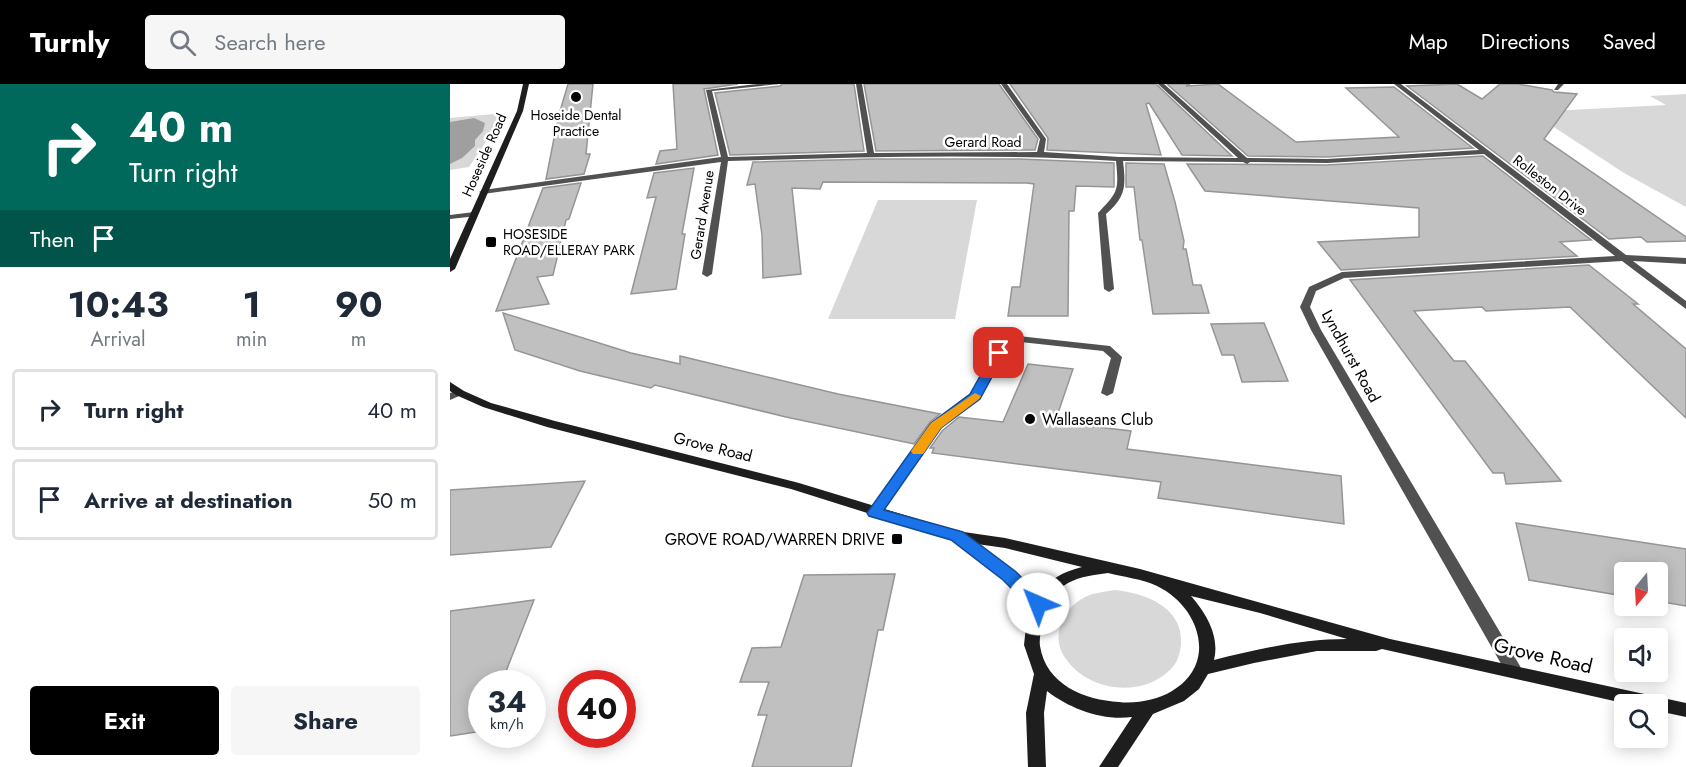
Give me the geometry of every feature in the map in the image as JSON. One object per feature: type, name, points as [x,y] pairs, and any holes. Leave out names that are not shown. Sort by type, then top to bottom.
[{"type":"street","name":"Hoseside Road","points":[[450,269],[519,111],[526,84]]},
{"type":"street","points":[[725,159],[709,90],[777,84]]},
{"type":"street","points":[[859,84],[872,155]]},
{"type":"street","points":[[1004,84],[1043,139],[1040,154]]},
{"type":"street","points":[[1161,84],[1247,162]]},
{"type":"street","name":"Rolleston Drive","points":[[1397,84],[1686,306]]},
{"type":"street","name":"Gerard Road","points":[[483,192],[725,159],[1040,154],[1119,159],[1247,162],[1327,161],[1485,152]]},
{"type":"street","name":"Gerard Avenue","points":[[707,274],[725,159]]},
{"type":"street","points":[[1109,289],[1102,213],[1115,203],[1122,187],[1119,159]]},
{"type":"street","points":[[450,217],[474,214]]},
{"type":"street","name":"Lyndhurst Road","points":[[1514,671],[1305,307],[1312,289],[1342,275],[1624,258],[1686,261]]},
{"type":"street","points":[[874,513],[936,426],[975,396],[1008,338],[1106,348],[1117,357],[1107,393]]},
{"type":"street","name":"Grove Road","points":[[453,392],[487,405],[794,486],[874,513],[957,536],[1005,543],[1108,568]]},
{"type":"street","name":"Grove Road","points":[[957,536],[1009,576],[1038,604]]},
{"type":"street","points":[[1108,568],[1167,584],[1186,598],[1203,624],[1208,636],[1208,651],[1203,669],[1187,690],[1176,698],[1147,709],[1108,711],[1066,697],[1042,674],[1033,650],[1031,630],[1038,604],[1050,589],[1067,578],[1108,568]]},
{"type":"street","name":"Grove Road","points":[[1167,584],[1260,607],[1390,645],[1686,710]]},
{"type":"street","name":"Grove Road","points":[[1203,669],[1254,656],[1317,645],[1390,645]]},
{"type":"street","points":[[1037,767],[1035,713],[1042,674]]},
{"type":"street","points":[[1108,767],[1147,709]]},
{"type":"shaded area","points":[[1686,94],[1686,207],[1624,173],[1531,112],[1666,105],[1650,96]]},
{"type":"shaded area","points":[[505,113],[469,167],[450,170],[450,118]]},
{"type":"shaded area","points":[[474,118],[485,123],[483,131],[475,140],[475,146],[462,158],[450,164],[450,122]]},
{"type":"shaded area","points":[[878,200],[977,200],[955,319],[828,319]]},
{"type":"shaded area","points":[[1115,590],[1138,595],[1160,604],[1176,621],[1180,632],[1181,648],[1175,664],[1159,678],[1145,685],[1116,687],[1101,684],[1076,670],[1061,651],[1060,627],[1073,605],[1097,593]]},
{"type":"building","points":[[568,84],[593,84],[586,154],[590,154],[584,174],[546,179],[558,118]]},
{"type":"building","points":[[673,84],[738,84],[704,89],[718,155],[656,164],[660,151],[677,149]]},
{"type":"building","points":[[782,84],[854,84],[864,151],[730,155],[715,93]]},
{"type":"building","points":[[864,84],[999,84],[1038,139],[1035,150],[876,151]]},
{"type":"building","points":[[1010,84],[1156,84],[1232,156],[1182,155],[1149,103],[1146,104],[1161,155],[1047,150],[1048,138]]},
{"type":"building","points":[[1167,84],[1190,84],[1186,86],[1218,84],[1296,142],[1399,137],[1346,88],[1394,87],[1473,148],[1327,157],[1248,156]]},
{"type":"building","points":[[1457,84],[1482,99],[1500,84],[1518,84],[1554,92],[1577,94],[1544,139],[1686,237],[1686,241],[1647,242],[1641,237],[1609,239],[1407,86]]},
{"type":"building","points":[[1483,156],[1591,240],[1560,242],[1577,256],[1341,270],[1318,242],[1419,237],[1419,208],[1205,191],[1187,164],[1327,165]]},
{"type":"building","points":[[1019,159],[1114,163],[1114,187],[1076,186],[1074,211],[1069,211],[1068,316],[1008,316],[1012,287],[1020,287],[1034,184],[1027,183],[823,182],[820,189],[792,188],[801,274],[763,278],[762,235],[755,184],[747,185],[753,162]]},
{"type":"building","points":[[1126,163],[1164,164],[1175,202],[1184,241],[1183,249],[1186,249],[1193,285],[1201,285],[1209,313],[1153,314],[1142,240],[1140,240],[1134,187],[1126,187]]},
{"type":"building","points":[[694,168],[682,234],[685,234],[676,289],[631,294],[656,197],[647,198],[654,173]]},
{"type":"building","points":[[581,183],[569,219],[566,220],[553,275],[537,277],[549,304],[496,311],[543,188]]},
{"type":"building","points":[[1589,265],[1638,304],[1633,304],[1686,349],[1686,418],[1570,307],[1486,311],[1482,307],[1414,311],[1454,361],[1465,361],[1561,481],[1506,484],[1504,473],[1493,473],[1350,280]]},
{"type":"building","points":[[503,313],[631,353],[680,364],[680,356],[838,394],[940,414],[930,422],[914,444],[786,417],[655,385],[651,388],[580,371],[515,350]]},
{"type":"building","points":[[1264,323],[1288,381],[1242,382],[1234,355],[1222,355],[1211,324]]},
{"type":"building","points":[[1028,364],[1073,369],[1055,422],[1131,431],[1127,449],[1341,476],[1344,524],[1158,498],[1161,482],[932,453],[934,448],[930,448],[942,431],[959,417],[1003,422]]},
{"type":"building","points":[[585,481],[551,547],[450,555],[450,490]]},
{"type":"building","points":[[1516,523],[1686,549],[1686,606],[1668,603],[1668,562],[1614,562],[1614,594],[1529,580]]},
{"type":"building","points":[[895,574],[883,630],[878,630],[851,767],[752,767],[767,715],[758,715],[769,682],[740,682],[752,648],[781,647],[804,575]]},
{"type":"building","points":[[534,600],[506,670],[468,670],[468,733],[450,736],[450,611]]},
{"type":"slow traffic","points":[[918,451],[936,426],[975,396]]},
{"type":"place","name":"Hoseide Dental Practice","points":[[576,97]]},
{"type":"place","name":"HOSESIDE ROAD/ELLERAY PARK","points":[[491,242]]},
{"type":"place","name":"Wallaseans Club","points":[[1030,419]]},
{"type":"place","name":"GROVE ROAD/WARREN DRIVE","points":[[897,539]]},
{"type":"route","points":[[999,353],[975,396],[936,426],[874,513],[957,536],[1009,576],[1038,604]]}]
